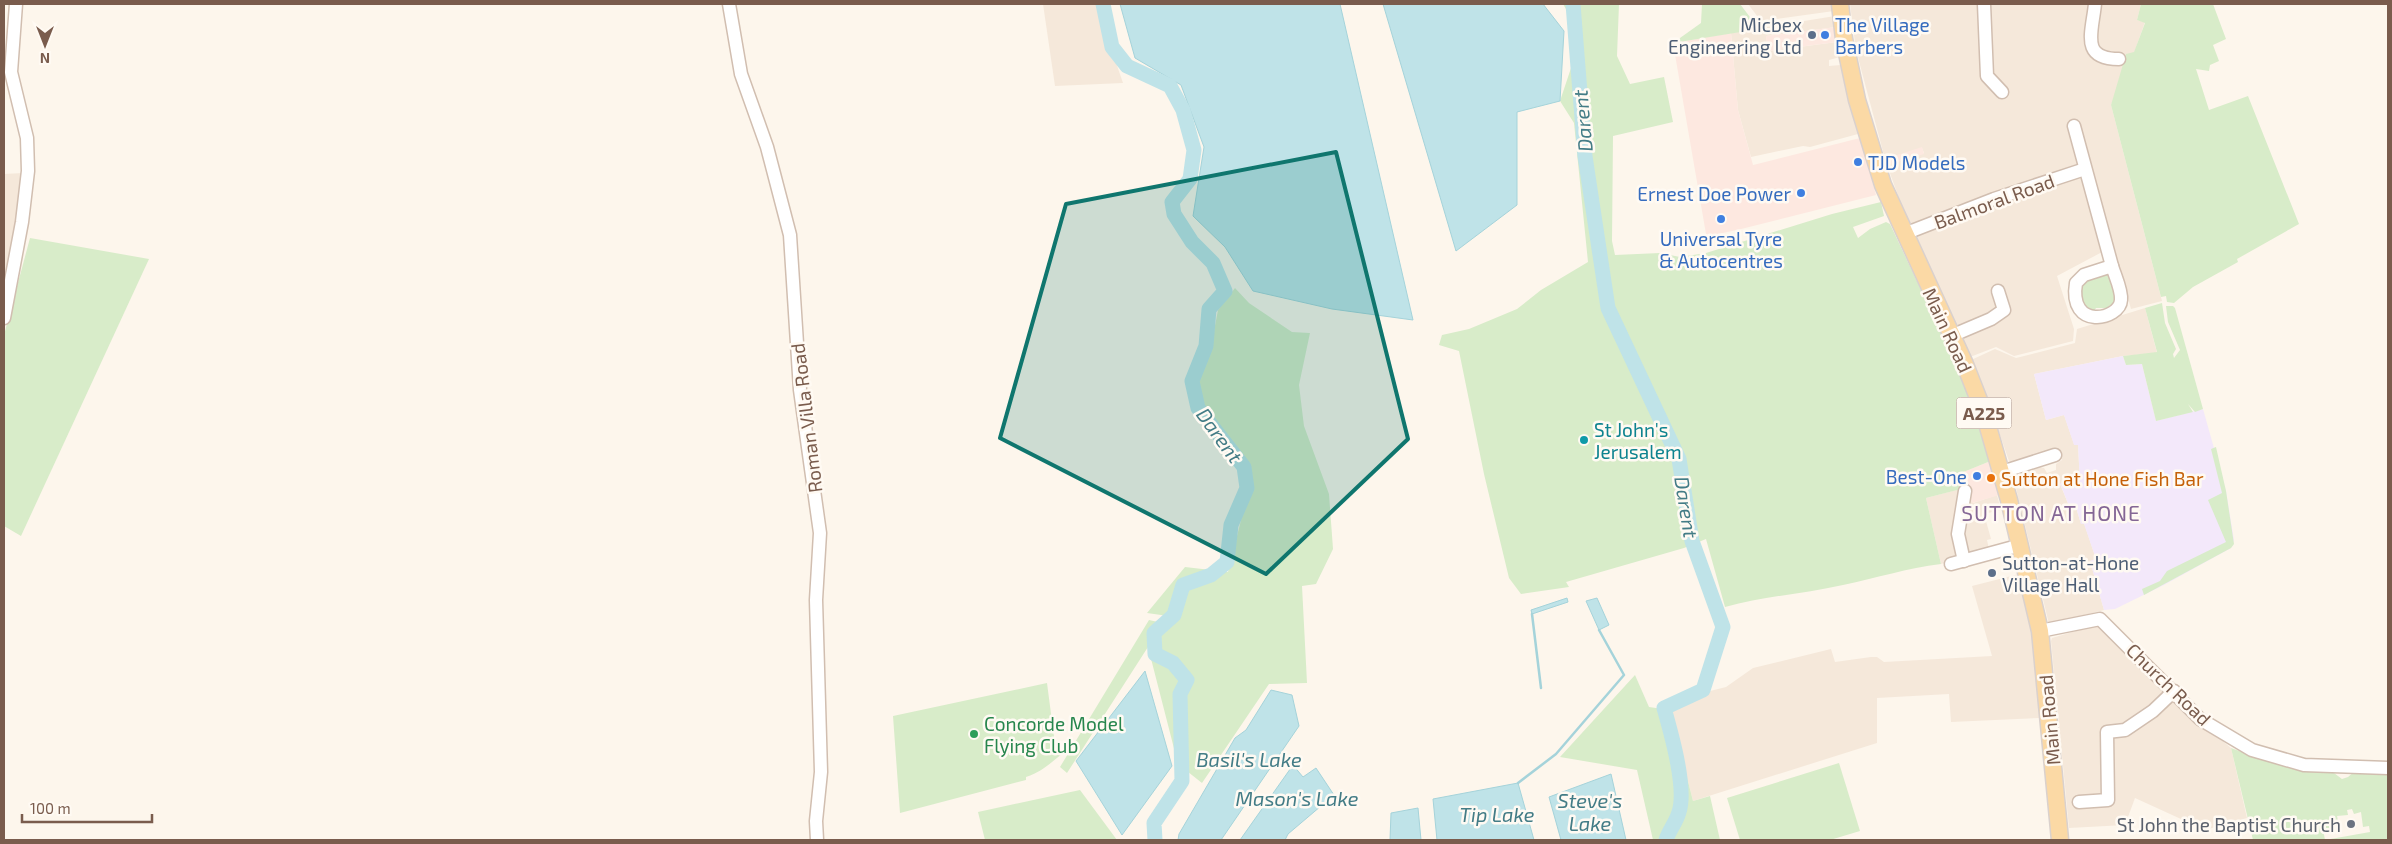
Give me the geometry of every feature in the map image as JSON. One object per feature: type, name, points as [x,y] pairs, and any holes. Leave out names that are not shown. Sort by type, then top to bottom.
[{"type":"main road","name":"Main Road","points":[[1840,4],[1850,68],[1866,134],[1883,185],[1952,336],[1984,413],[2002,472],[2021,545],[2040,631],[2060,840]]},
{"type":"street","points":[[4,318],[22,222],[28,171],[27,138],[11,72],[16,4]]},
{"type":"street","name":"Roman Villa Road","points":[[730,4],[741,74],[767,147],[790,235],[800,390],[820,533],[816,600],[821,772],[816,821],[817,840]]},
{"type":"street","points":[[1984,4],[1987,76],[2002,92]]},
{"type":"street","points":[[2095,4],[2091,43],[2096,55],[2104,59],[2119,59]]},
{"type":"street","points":[[2074,126],[2122,298],[2121,305],[2116,310],[2090,318],[2080,309],[2075,294],[2076,283],[2084,275],[2112,266]]},
{"type":"street","name":"Balmoral Road","points":[[1904,234],[1994,199],[2085,169]]},
{"type":"street","points":[[1952,336],[1991,319],[2004,310],[1998,291]]},
{"type":"street","points":[[2002,472],[2055,455]]},
{"type":"street","points":[[1965,491],[1958,534],[1958,563],[2021,545]]},
{"type":"street","name":"Church Road","points":[[2040,631],[2100,619],[2200,718],[2261,754],[2304,765],[2388,768]]},
{"type":"street","points":[[2079,802],[2108,800],[2108,732],[2125,730],[2153,711],[2174,692]]},
{"type":"highlighted area","points":[[1336,152],[1408,439],[1266,574],[1000,438],[1066,204]]},
{"type":"shaded area","points":[[1043,4],[1096,4],[1123,83],[1055,86]]},
{"type":"shaded area","points":[[1748,4],[1834,4],[1834,11],[1761,21]]},
{"type":"shaded area","points":[[1850,4],[2141,4],[2137,20],[2145,22],[2134,53],[2111,105],[2162,301],[2131,309],[2090,161],[2018,184],[1912,225],[1908,223],[1887,165],[1924,153],[1922,148],[1885,159],[1856,50]]},
{"type":"shaded area","points":[[1835,16],[1836,27],[1766,36],[1768,51],[1837,42],[1840,57],[1829,60],[1829,66],[1841,65],[1858,134],[1810,147],[1803,146],[1751,157],[1738,110],[1731,33]]},
{"type":"shaded area","points":[[1836,27],[1837,42],[1767,51],[1766,36]]},
{"type":"shaded area","points":[[1731,33],[1738,110],[1753,165],[1860,138],[1876,195],[1737,230],[1708,236],[1706,234],[1673,43]]},
{"type":"shaded area","points":[[1922,147],[1924,154],[1887,165],[1885,159]]},
{"type":"shaded area","points":[[23,173],[5,284],[4,291],[4,174]]},
{"type":"shaded area","points":[[2078,178],[2083,179],[2104,251],[2057,276],[2074,329],[2073,341],[2014,356],[1996,347],[1970,357],[1915,238],[1916,235],[2003,201]]},
{"type":"shaded area","points":[[2145,308],[2157,353],[2123,356],[2034,374],[2046,420],[2064,415],[2074,444],[2078,445],[2080,483],[2060,484],[2069,506],[2075,504],[2081,524],[2084,523],[2096,559],[2090,561],[2104,610],[2049,624],[2014,480],[2017,475],[2040,467],[2044,468],[2047,473],[2056,470],[2056,464],[2062,460],[2059,451],[2015,463],[2009,461],[1985,392],[1971,360],[1995,349],[2016,358],[2075,343],[2077,329]]},
{"type":"shaded area","points":[[2123,356],[2126,365],[2142,364],[2156,421],[2203,409],[2226,491],[2234,540],[2231,548],[2164,585],[2115,609],[2104,610],[2090,561],[2096,559],[2084,524],[2081,524],[2075,504],[2069,506],[2060,483],[2080,483],[2078,445],[2074,445],[2064,415],[2046,420],[2034,374]]},
{"type":"shaded area","points":[[1993,460],[2003,494],[1972,503],[1961,473]]},
{"type":"shaded area","points":[[1968,487],[1973,503],[1997,495],[2001,510],[1984,514],[1991,539],[1987,540],[1989,549],[1941,564],[1926,498]]},
{"type":"shaded area","points":[[2023,573],[2034,627],[2040,718],[1951,722],[1949,694],[1877,698],[1877,743],[1693,801],[1670,710],[1710,691],[1726,687],[1753,668],[1831,649],[1835,662],[1871,657],[1877,657],[1884,662],[1992,656],[1972,586]]},
{"type":"shaded area","points":[[2096,625],[2101,626],[2180,706],[2231,748],[2247,818],[2205,830],[2135,798],[2125,825],[2069,828],[2051,641],[2052,638]]},
{"type":"green space","points":[[1563,4],[1619,4],[1617,56],[1630,84],[1664,77],[1673,122],[1613,136],[1612,241],[1615,255],[1660,253],[1680,257],[1706,253],[1832,214],[1881,202],[1884,216],[1853,227],[1858,238],[1870,229],[1886,222],[1890,224],[1964,381],[1993,460],[1961,473],[1965,488],[1926,498],[1941,564],[1725,607],[1706,539],[1684,548],[1566,582],[1569,587],[1521,594],[1509,578],[1484,474],[1459,351],[1439,345],[1442,335],[1469,329],[1517,309],[1541,290],[1588,262],[1574,123],[1560,101],[1576,53],[1570,16]]},
{"type":"green space","points":[[1702,4],[1740,4],[1759,29],[1673,43],[1701,23]]},
{"type":"green space","points":[[2141,4],[2213,4],[2226,39],[2213,45],[2219,61],[2210,65],[2209,71],[2196,69],[2209,110],[2248,96],[2299,224],[2237,259],[2238,262],[2193,287],[2174,303],[2167,302],[2166,296],[2161,297],[2111,105],[2126,54],[2134,52],[2145,23],[2137,20]]},
{"type":"green space","points":[[30,238],[149,259],[21,536],[4,526],[4,335]]},
{"type":"green space","points":[[2106,274],[2118,298],[2113,308],[2110,305],[2107,308],[2096,308],[2094,311],[2096,315],[2083,304],[2079,286],[2083,281]]},
{"type":"green space","points":[[1235,288],[1249,303],[1292,332],[1310,333],[1299,385],[1304,426],[1329,494],[1333,549],[1316,584],[1302,586],[1307,683],[1269,684],[1202,783],[1178,764],[1148,647],[1067,773],[1060,767],[1149,620],[1167,624],[1175,617],[1147,613],[1185,567],[1228,572],[1250,484],[1242,455],[1200,405],[1199,378],[1210,352],[1218,310]]},
{"type":"green space","points":[[2162,303],[2165,323],[2176,349],[2173,354],[2174,358],[2180,350],[2168,322],[2166,306],[2173,306],[2175,308],[2203,409],[2195,412],[2188,404],[2193,412],[2156,421],[2142,364],[2126,365],[2123,356],[2157,352],[2145,308]]},
{"type":"green space","points":[[2216,447],[2226,491],[2234,544],[2231,548],[2144,595],[2142,589],[2160,581],[2167,571],[2226,542],[2208,500],[2222,493],[2211,449]]},
{"type":"green space","points":[[1635,675],[1649,707],[1670,710],[1693,801],[1710,796],[1720,840],[1653,840],[1637,770],[1560,757]]},
{"type":"green space","name":"Concorde Model Flying Club","points":[[1047,683],[1056,752],[1062,754],[1041,770],[1026,777],[1026,780],[900,813],[893,716]]},
{"type":"green space","points":[[2231,748],[2261,759],[2330,770],[2342,779],[2355,771],[2388,771],[2388,840],[2325,840],[2253,840]],"holes":[[[2352,809],[2354,814],[2361,812],[2363,827],[2369,826],[2370,832],[2325,840],[2323,829],[2339,826],[2337,816],[2348,815],[2347,810]]]},
{"type":"green space","points":[[1839,763],[1860,831],[1830,840],[1740,840],[1727,798]]},
{"type":"green space","points":[[1080,790],[1117,840],[985,840],[978,812]]},
{"type":"water","points":[[1120,4],[1340,4],[1413,320],[1332,309],[1253,291],[1225,247],[1193,216],[1204,147],[1181,85],[1135,58]]},
{"type":"water","points":[[1383,4],[1543,4],[1564,31],[1560,101],[1517,112],[1517,205],[1456,251]]},
{"type":"water","points":[[1567,598],[1568,602],[1532,614],[1531,610]]},
{"type":"water","points":[[1597,598],[1609,625],[1599,630],[1586,601]]},
{"type":"water","points":[[1145,671],[1172,766],[1122,835],[1076,761]]},
{"type":"water","name":"Basil's Lake","points":[[1271,690],[1292,695],[1299,726],[1221,840],[1178,840],[1179,834],[1235,738],[1246,730]]},
{"type":"water","name":"Mason's Lake","points":[[1293,765],[1303,777],[1316,768],[1334,795],[1288,834],[1285,840],[1240,840]]},
{"type":"water","name":"Steve's Lake","points":[[1611,774],[1626,840],[1561,840],[1549,797]]},
{"type":"water","name":"Tip Lake","points":[[1518,783],[1534,840],[1437,840],[1433,799]]},
{"type":"water","points":[[1418,808],[1421,840],[1390,840],[1391,813]]},
{"type":"waterway","name":"Darent","points":[[1103,4],[1112,47],[1127,66],[1170,86],[1183,110],[1194,150],[1190,179],[1172,202],[1174,214],[1192,242],[1213,263],[1225,291],[1209,309],[1206,346],[1192,381],[1198,408],[1244,467],[1247,488],[1231,525],[1227,562],[1211,575],[1183,585],[1174,615],[1154,633],[1155,654],[1173,663],[1187,680],[1180,694],[1182,781],[1154,823],[1155,840]]},
{"type":"waterway","name":"Darent","points":[[1573,4],[1585,156],[1608,308],[1679,459],[1692,541],[1723,627],[1703,690],[1664,708],[1677,760],[1681,789],[1679,812],[1666,840]]},
{"type":"waterway","points":[[1532,614],[1541,688]]},
{"type":"waterway","points":[[1518,783],[1556,754],[1624,675],[1599,630]]},
{"type":"place","name":"Micbex Engineering Ltd","points":[[1812,35]]},
{"type":"place","name":"The Village Barbers","points":[[1825,35]]},
{"type":"place","name":"TJD Models","points":[[1858,162]]},
{"type":"place","name":"Ernest Doe Power","points":[[1801,193]]},
{"type":"place","name":"Universal Tyre & Autocentres","points":[[1721,219]]},
{"type":"place","name":"St John's Jerusalem","points":[[1584,440]]},
{"type":"place","name":"Best-One","points":[[1977,476]]},
{"type":"place","name":"Sutton at Hone Fish Bar","points":[[1991,478]]},
{"type":"place","name":"Sutton-at-Hone Village Hall","points":[[1992,573]]},
{"type":"place","name":"Concorde Model Flying Club","points":[[974,734]]},
{"type":"place","name":"St John the Baptist Church","points":[[2351,824]]},
{"type":"district","name":"SUTTON AT HONE","points":[[2051,512]]}]
